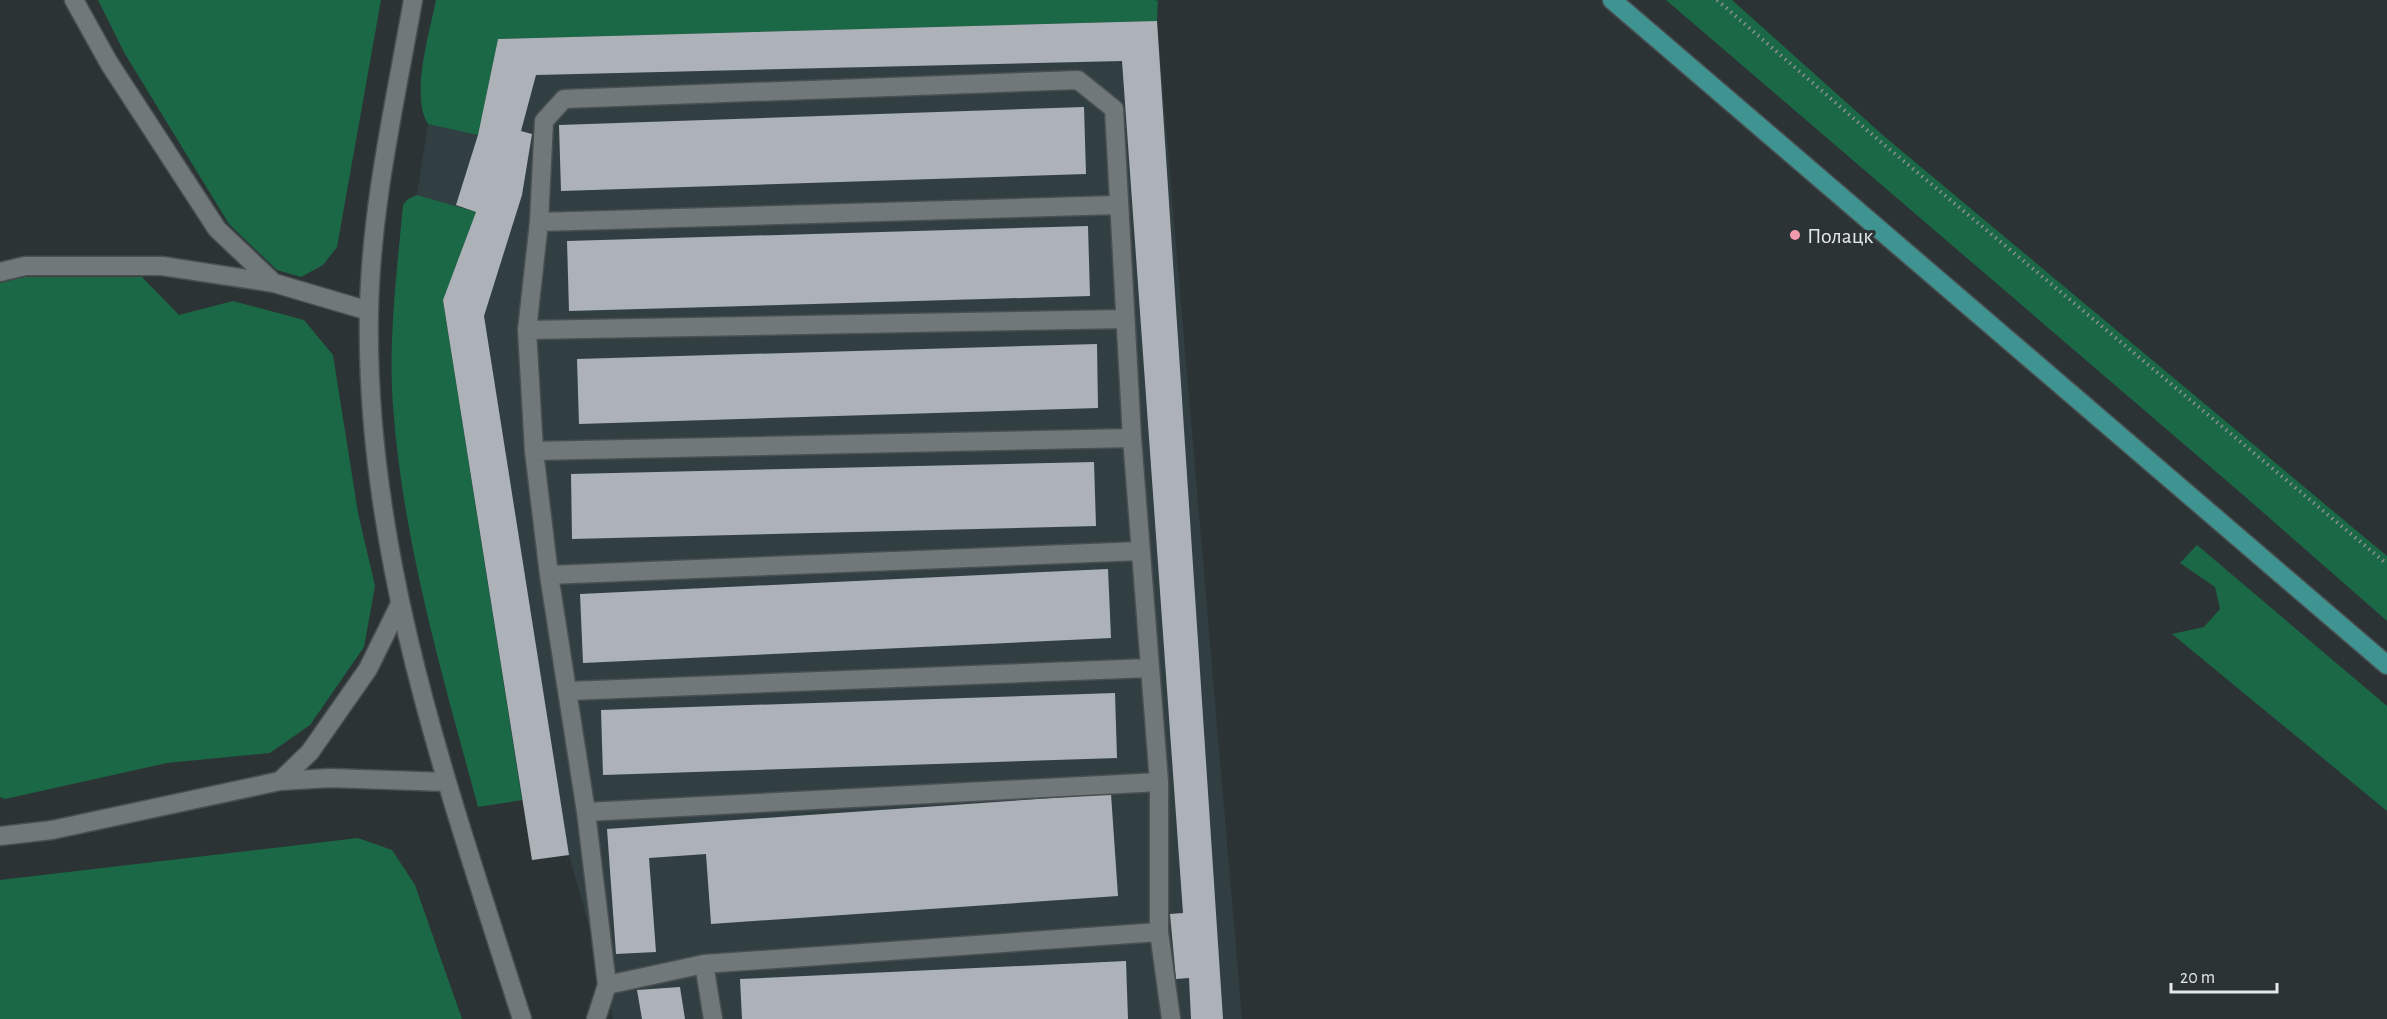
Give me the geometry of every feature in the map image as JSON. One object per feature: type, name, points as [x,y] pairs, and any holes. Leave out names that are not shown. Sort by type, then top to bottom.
[{"type":"main road","points":[[1612,0],[2387,665]]},
{"type":"street","points":[[74,0],[109,63],[217,229],[274,283]]},
{"type":"street","points":[[413,0],[374,227],[369,311],[370,401],[382,507],[400,604],[447,782],[522,1019]]},
{"type":"street","points":[[596,1019],[607,985],[586,812],[549,575],[534,451],[527,330],[539,222],[544,121],[564,99],[1078,80],[1114,109],[1132,438],[1159,782],[1159,932],[1171,1019]]},
{"type":"street","points":[[539,222],[1118,205]]},
{"type":"street","points":[[0,272],[25,266],[162,266],[274,283],[369,311]]},
{"type":"street","points":[[527,330],[1125,319]]},
{"type":"street","points":[[534,451],[1132,438]]},
{"type":"street","points":[[549,575],[1141,551]]},
{"type":"street","points":[[280,781],[310,752],[368,669],[400,604]]},
{"type":"street","points":[[568,691],[1149,669]]},
{"type":"street","points":[[0,836],[52,830],[280,781],[330,778],[447,782]]},
{"type":"street","points":[[586,812],[1159,782]]},
{"type":"street","points":[[607,985],[704,964],[1159,932]]},
{"type":"street","points":[[704,964],[713,1019]]},
{"type":"path","points":[[1717,0],[1882,143],[2387,564]]},
{"type":"shaded area","points":[[1157,21],[1242,1019],[613,1019],[608,993],[569,855],[532,860],[443,300],[476,212],[417,195],[428,124],[478,134],[498,39]]},
{"type":"green space","points":[[98,0],[381,0],[337,247],[323,265],[301,277],[277,270],[229,224],[125,54]]},
{"type":"green space","points":[[436,0],[1158,1],[1157,21],[498,39],[478,135],[428,124],[423,112],[421,81],[423,63]]},
{"type":"green space","points":[[1666,0],[1732,0],[1885,137],[2387,556],[2387,621],[2242,494]]},
{"type":"green space","points":[[417,195],[476,212],[443,300],[522,800],[478,807],[426,608],[405,508],[398,457],[392,381],[394,306],[403,205],[408,199]]},
{"type":"green space","points":[[25,277],[142,277],[179,315],[233,301],[304,320],[333,355],[358,513],[375,586],[364,647],[310,725],[270,753],[167,763],[5,799],[0,797],[0,283]]},
{"type":"green space","points":[[2197,545],[2387,706],[2387,811],[2172,634],[2204,627],[2220,609],[2215,587],[2180,563]]},
{"type":"green space","points":[[358,838],[392,850],[415,885],[462,1019],[0,1019],[0,880]]},
{"type":"building","points":[[1157,21],[1223,1019],[1191,1019],[1189,978],[1176,979],[1170,914],[1183,913],[1122,61],[536,75],[521,131],[532,134],[522,195],[484,316],[569,855],[532,860],[443,300],[476,212],[456,205],[478,135],[498,39]]},
{"type":"building","points":[[1084,107],[1086,174],[561,191],[559,125]]},
{"type":"building","points":[[1088,226],[1090,296],[569,311],[567,241]]},
{"type":"building","points":[[1097,344],[1098,408],[579,424],[577,359]]},
{"type":"building","points":[[1094,462],[1096,526],[572,539],[571,474]]},
{"type":"building","points":[[1108,569],[1111,638],[583,663],[580,594]]},
{"type":"building","points":[[1115,693],[1117,758],[603,775],[601,710]]},
{"type":"building","points":[[1111,794],[1118,896],[711,924],[706,854],[649,858],[656,952],[616,954],[607,829]]},
{"type":"building","points":[[1126,961],[1128,1019],[742,1019],[740,979]]},
{"type":"building","points":[[680,987],[685,1019],[642,1019],[637,990]]},
{"type":"place","name":"Полацк","points":[[1795,235]]}]
